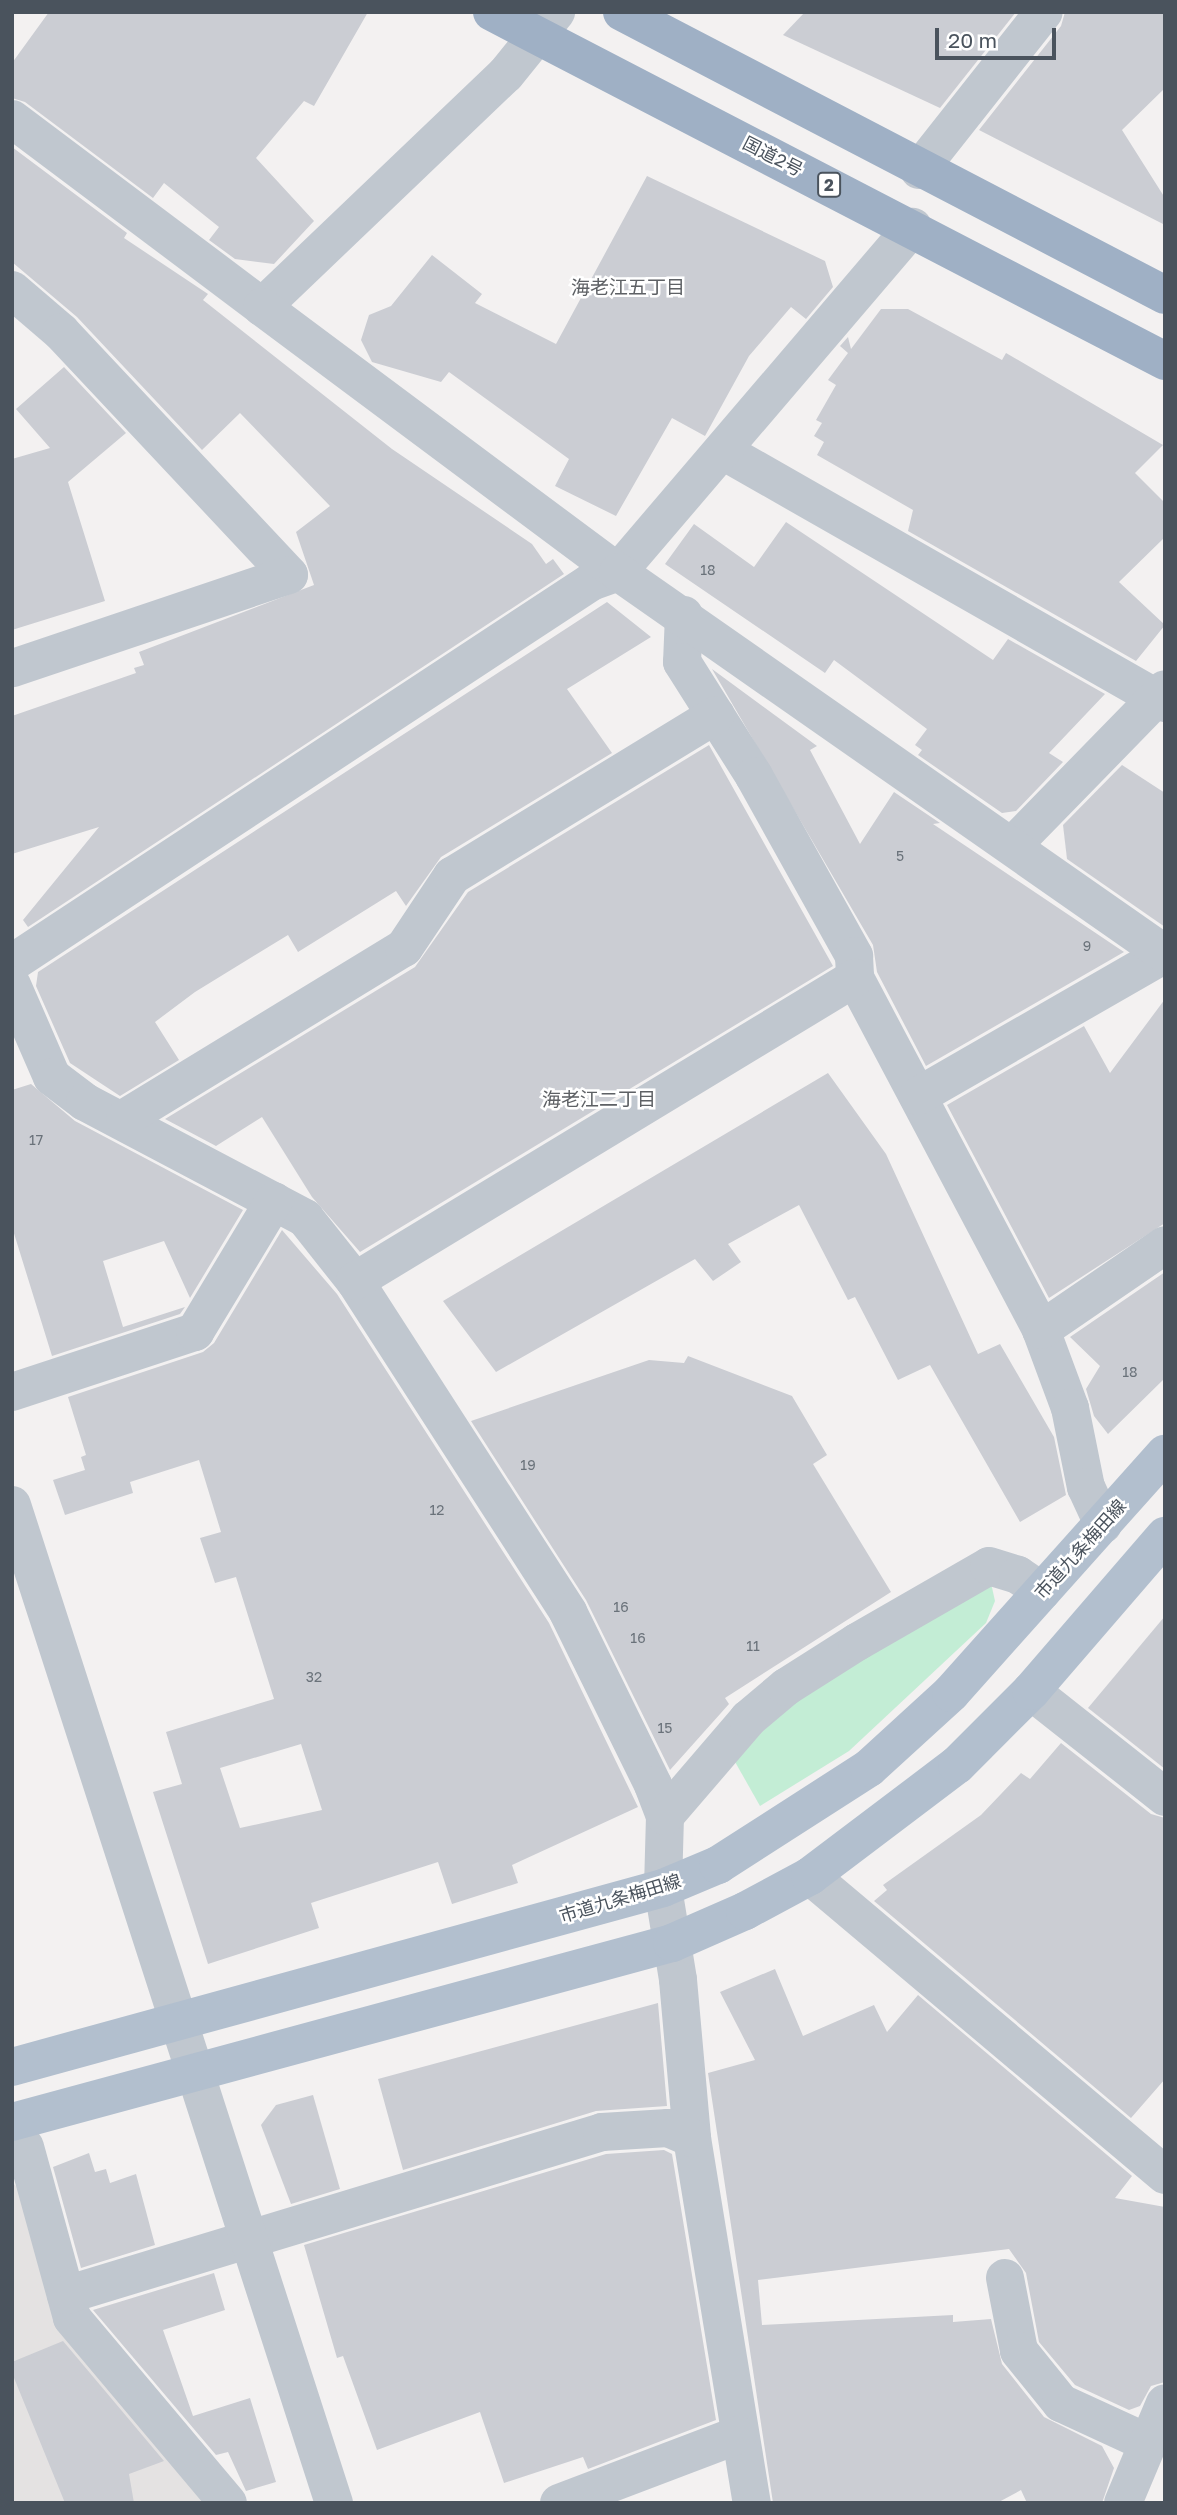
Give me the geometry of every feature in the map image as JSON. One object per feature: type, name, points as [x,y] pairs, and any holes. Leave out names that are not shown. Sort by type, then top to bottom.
[{"type":"highway","name":"国道2号","points":[[492,12],[547,25],[913,227],[1165,362]]},
{"type":"highway","points":[[622,12],[919,170],[1165,295]]},
{"type":"main road","name":"市道九条梅田線","points":[[12,2067],[663,1888],[789,1824],[869,1768],[951,1693],[1165,1454]]},
{"type":"main road","points":[[18,2135],[196,2073],[671,1943],[810,1876],[957,1765],[1031,1691],[1165,1536]]},
{"type":"street","points":[[919,170],[1044,12]]},
{"type":"street","points":[[262,307],[547,25]]},
{"type":"street","points":[[12,119],[618,572],[684,615],[1165,954],[918,1096]]},
{"type":"street","points":[[12,963],[592,582],[618,572],[913,227]]},
{"type":"street","points":[[12,290],[108,380],[289,575],[12,668]]},
{"type":"street","points":[[723,451],[1162,697],[1012,846]]},
{"type":"street","points":[[684,615],[682,662],[716,715],[854,956],[855,978],[1041,1330],[1070,1408],[1086,1487],[1103,1524]]},
{"type":"street","points":[[124,1118],[404,948],[452,876],[716,715]]},
{"type":"street","points":[[355,1281],[855,978]]},
{"type":"street","points":[[12,985],[52,1077],[85,1102],[124,1118],[304,1218],[355,1281],[568,1612],[665,1816],[663,1888],[692,2138],[738,2435],[752,2503]]},
{"type":"street","points":[[12,1392],[195,1332],[274,1201]]},
{"type":"street","points":[[1041,1330],[1165,1245]]},
{"type":"street","points":[[12,1505],[181,2021],[334,2503]]},
{"type":"street","points":[[665,1816],[748,1719],[786,1687],[869,1635],[989,1566],[1018,1574],[1042,1591]]},
{"type":"street","points":[[1031,1691],[1165,1797]]},
{"type":"street","points":[[810,1876],[1165,2175]]},
{"type":"street","points":[[66,2295],[603,2132],[668,2128],[692,2138]]},
{"type":"street","points":[[18,2135],[72,2319],[228,2503]]},
{"type":"street","points":[[1005,2278],[1019,2351],[1061,2403],[1148,2443]]},
{"type":"street","points":[[1123,2503],[1165,2403]]},
{"type":"street","points":[[559,2503],[738,2435]]},
{"type":"shaded area","points":[[12,2183],[19,2188],[58,2317],[221,2503],[12,2503]]},
{"type":"green space","points":[[991,1583],[995,1601],[986,1623],[849,1751],[760,1806],[734,1760],[818,1675]]},
{"type":"building","points":[[49,12],[368,12],[314,106],[304,101],[256,158],[314,221],[274,264],[235,259],[209,240],[219,227],[164,183],[153,198],[25,102],[12,98],[12,63]]},
{"type":"building","points":[[805,12],[1016,12],[940,108],[783,35]]},
{"type":"building","points":[[1065,12],[1165,12],[1165,88],[1122,130],[1165,198],[1165,225],[979,130],[1061,26]]},
{"type":"building","points":[[12,147],[127,233],[124,238],[208,294],[203,300],[392,449],[532,544],[546,564],[553,559],[564,574],[28,927],[23,920],[99,827],[12,854],[12,716],[136,673],[134,668],[144,665],[139,652],[314,585],[296,532],[330,506],[240,413],[202,450],[77,317],[12,262]]},
{"type":"building","points":[[647,176],[825,261],[833,287],[806,319],[791,307],[749,356],[705,436],[672,418],[616,516],[555,486],[569,459],[449,372],[441,382],[372,362],[361,340],[369,315],[391,306],[432,255],[482,294],[475,303],[556,344]]},
{"type":"building","points":[[881,309],[908,309],[1002,360],[1006,353],[1163,445],[1135,473],[1165,503],[1165,537],[1119,582],[1165,625],[1136,661],[908,531],[913,510],[817,455],[824,442],[814,436],[822,423],[816,420],[836,385],[828,380],[848,353],[840,346],[848,337],[851,349]]},
{"type":"building","points":[[64,367],[126,433],[68,482],[105,601],[12,630],[12,459],[50,448],[16,409]]},
{"type":"building","points":[[786,522],[993,660],[1008,639],[1105,694],[1049,753],[1063,762],[1016,811],[1002,813],[918,755],[922,750],[915,745],[927,729],[834,660],[825,673],[665,564],[694,524],[754,567]]},
{"type":"building","points":[[607,602],[651,637],[567,689],[612,753],[441,857],[406,906],[396,891],[298,952],[288,935],[195,992],[155,1022],[179,1060],[120,1096],[70,1063],[36,986],[38,972]]},
{"type":"building","points":[[712,669],[817,746],[810,750],[860,844],[894,792],[940,823],[933,824],[1124,952],[926,1066],[877,972],[873,945]]},
{"type":"building","points":[[709,745],[833,966],[360,1252],[312,1197],[262,1117],[216,1146],[165,1119],[415,967],[468,892]]},
{"type":"building","points":[[1122,765],[1165,793],[1165,927],[1067,859],[1063,825]]},
{"type":"building","points":[[1165,999],[1165,1223],[1049,1298],[947,1105],[1084,1026],[1110,1073]]},
{"type":"building","points":[[828,1073],[886,1154],[978,1354],[1000,1344],[1054,1437],[1066,1495],[1020,1522],[930,1365],[898,1380],[855,1297],[848,1300],[799,1205],[728,1244],[741,1262],[713,1281],[695,1259],[496,1372],[443,1301]]},
{"type":"building","points":[[31,1084],[75,1121],[243,1210],[190,1298],[164,1241],[103,1261],[123,1327],[185,1307],[180,1314],[52,1356],[12,1227],[12,1090]]},
{"type":"building","points":[[282,1230],[337,1294],[549,1623],[638,1807],[512,1865],[518,1883],[452,1904],[438,1862],[311,1903],[319,1928],[208,1964],[153,1792],[182,1784],[166,1732],[274,1699],[236,1577],[215,1583],[200,1538],[221,1532],[199,1460],[130,1482],[133,1493],[65,1515],[53,1480],[85,1470],[81,1457],[86,1455],[68,1397],[203,1352],[214,1343]],"holes":[[[301,1744],[322,1810],[240,1828],[220,1768]]]},
{"type":"building","points":[[1165,1272],[1165,1378],[1108,1434],[1094,1416],[1086,1389],[1100,1366],[1070,1337]]},
{"type":"building","points":[[688,1356],[792,1396],[827,1455],[813,1464],[891,1592],[725,1698],[729,1704],[670,1770],[586,1600],[471,1421],[649,1360],[684,1363]]},
{"type":"building","points":[[1165,1616],[1165,1769],[1088,1708]]},
{"type":"building","points":[[1061,1743],[1151,1814],[1165,1818],[1165,2079],[1131,2118],[874,1901],[887,1890],[883,1885],[981,1815],[1021,1773],[1030,1779]]},
{"type":"building","points":[[775,1969],[803,2036],[874,2005],[887,2032],[918,1995],[1132,2176],[1115,2198],[1165,2207],[1165,2382],[1151,2386],[1140,2406],[1129,2410],[1075,2385],[1039,2342],[1026,2273],[1009,2249],[758,2280],[762,2325],[953,2315],[953,2322],[991,2319],[1002,2364],[1044,2417],[1102,2446],[1114,2468],[1102,2503],[1027,2503],[1021,2490],[997,2503],[773,2503],[708,2073],[755,2060],[720,1992]]},
{"type":"building","points":[[658,2003],[667,2106],[596,2111],[403,2170],[378,2079]]},
{"type":"building","points":[[313,2095],[340,2189],[291,2204],[261,2125],[276,2105]]},
{"type":"building","points":[[664,2150],[672,2154],[716,2420],[588,2469],[583,2457],[504,2483],[480,2412],[377,2450],[343,2356],[337,2358],[304,2245],[606,2154]]},
{"type":"building","points":[[89,2153],[95,2172],[106,2169],[110,2183],[136,2174],[155,2245],[81,2268],[53,2167]]},
{"type":"building","points":[[214,2273],[225,2310],[163,2330],[193,2416],[250,2398],[276,2482],[246,2491],[228,2452],[216,2455],[93,2310]]},
{"type":"building","points":[[63,2341],[164,2461],[129,2474],[134,2503],[65,2503],[12,2373],[12,2362]]},
{"type":"district","name":"海老江五丁目","points":[[628,287]]},
{"type":"district","name":"海老江二丁目","points":[[599,1099]]}]
